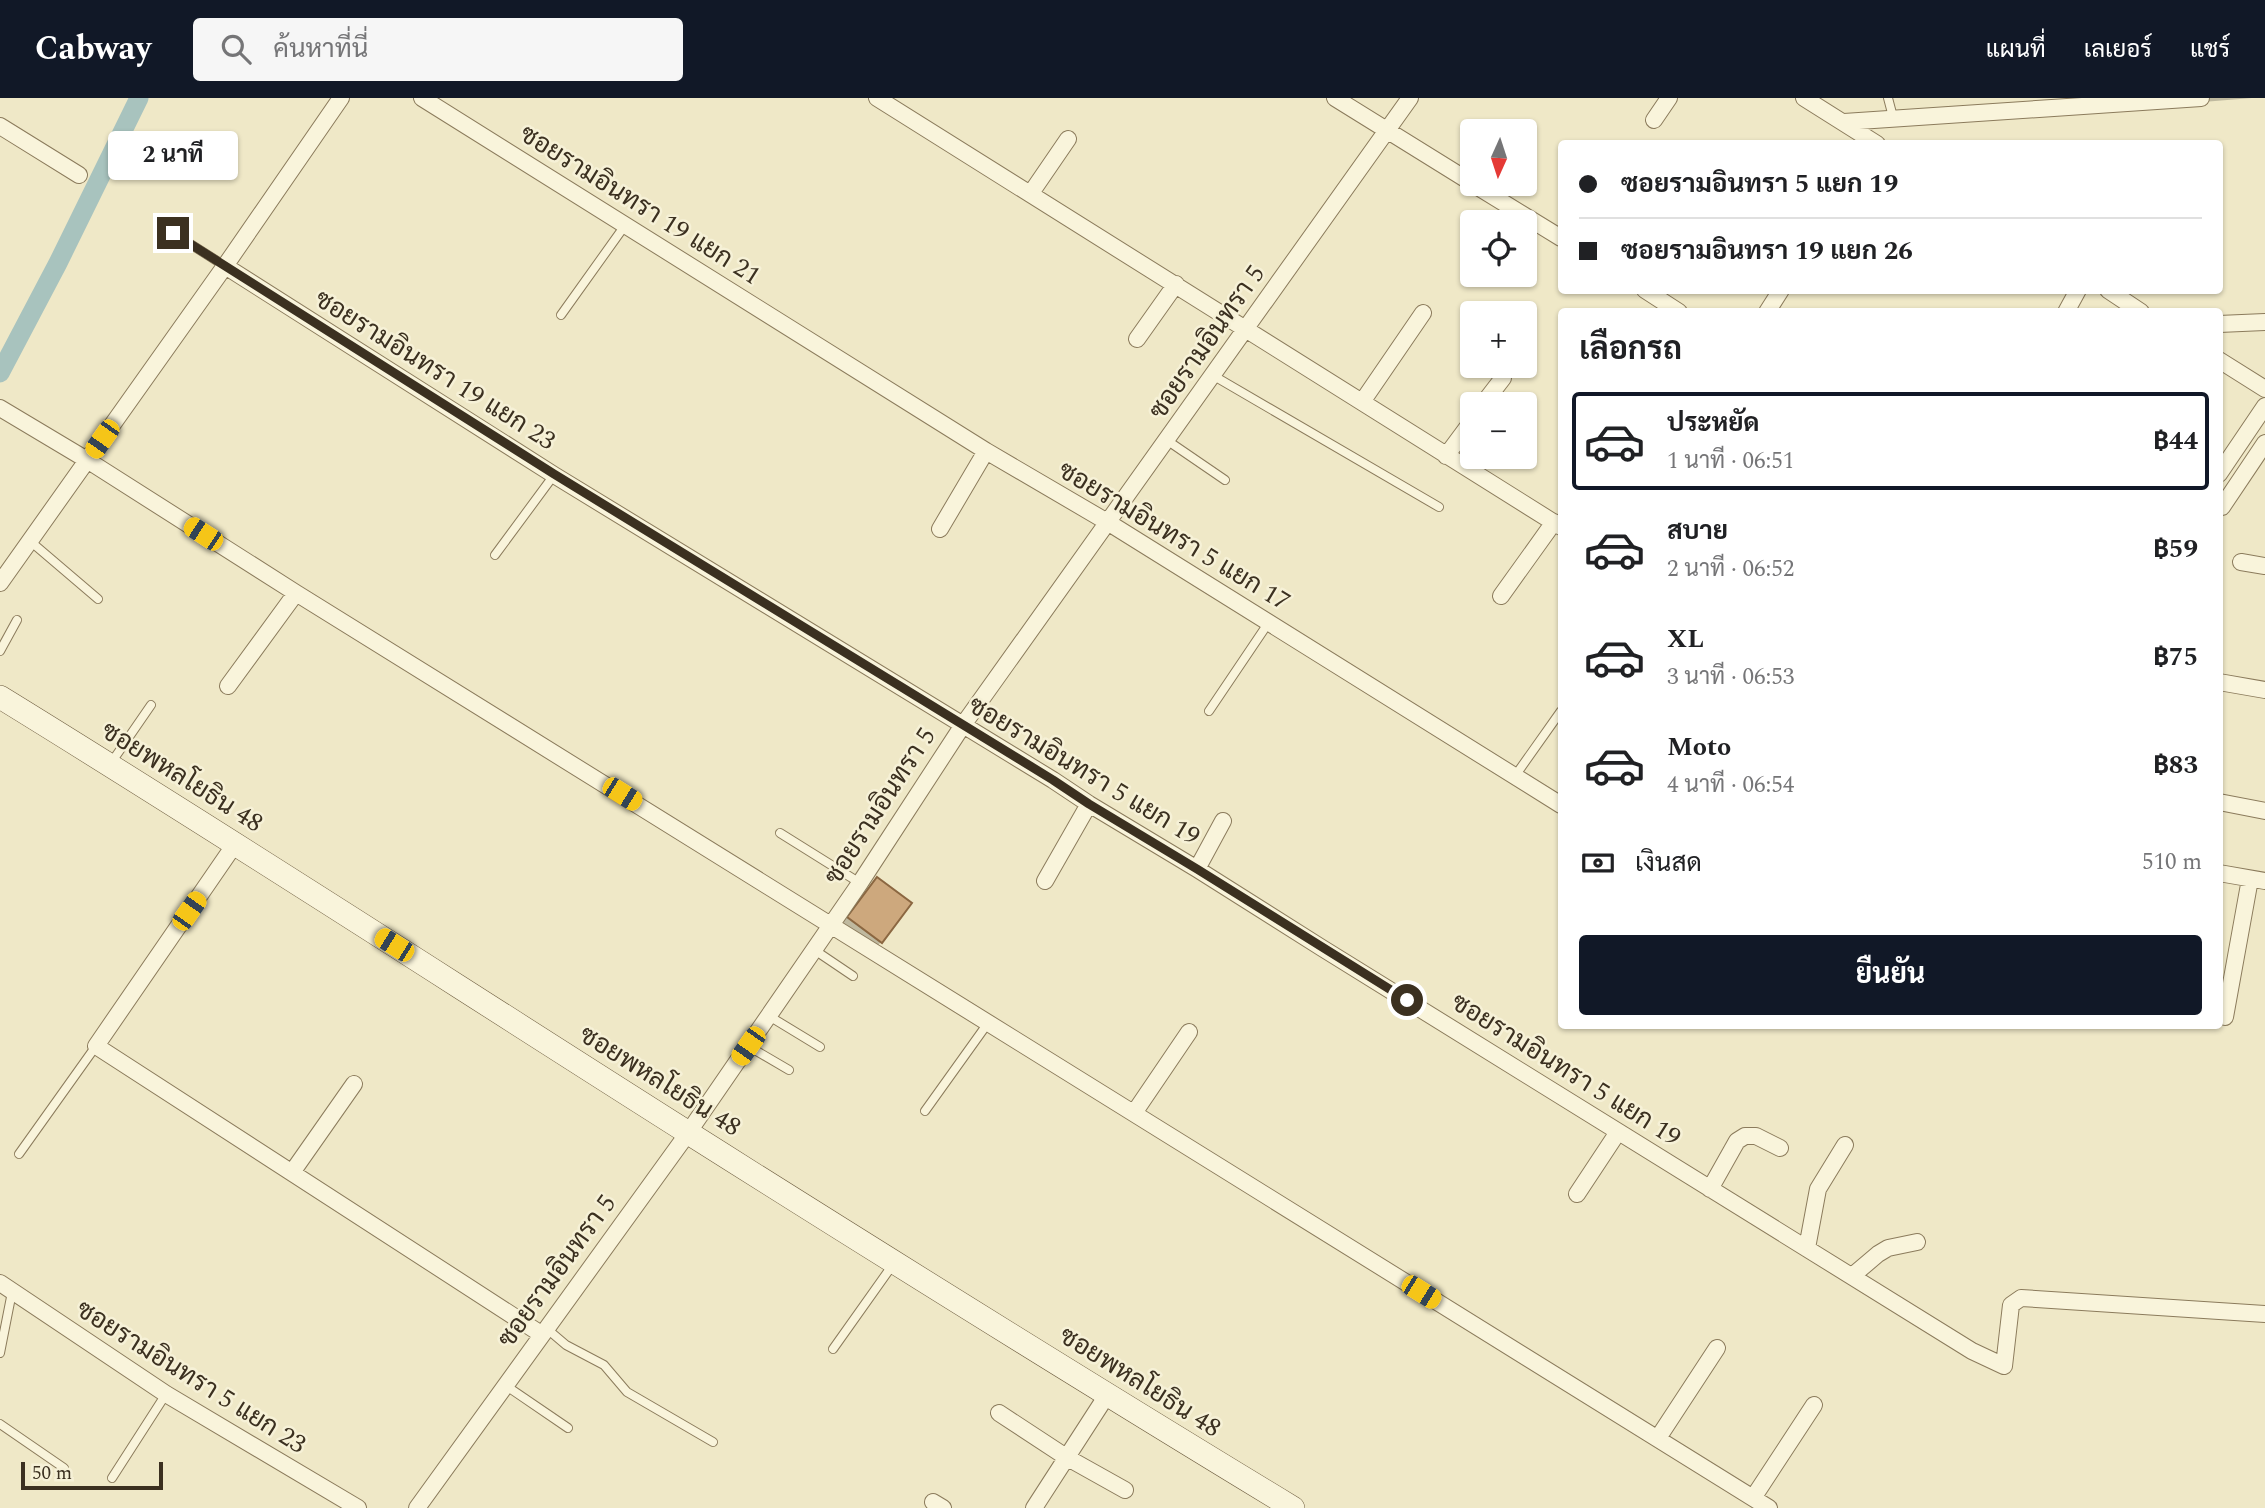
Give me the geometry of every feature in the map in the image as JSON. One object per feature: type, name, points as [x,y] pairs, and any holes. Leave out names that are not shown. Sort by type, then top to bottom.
[{"type":"street","points":[[0,583],[341,98]]},
{"type":"street","name":"ซอยรามอินทรา 19 แยก 21","points":[[422,98],[760,310]]},
{"type":"street","points":[[877,98],[1557,524],[1501,596]]},
{"type":"street","points":[[1335,98],[1460,176]]},
{"type":"street","name":"ซอยรามอินทรา 5","points":[[417,1508],[688,1133],[860,883],[963,725],[1410,98]]},
{"type":"street","points":[[1654,120],[1670,98]]},
{"type":"street","points":[[1804,98],[1871,140]]},
{"type":"street","points":[[1844,122],[1893,117],[1947,106],[2201,98]]},
{"type":"street","points":[[0,126],[79,175]]},
{"type":"street","points":[[1031,193],[1068,139]]},
{"type":"street","points":[[1493,196],[1558,236]]},
{"type":"street","name":"ซอยรามอินทรา 19 แยก 23","points":[[225,266],[618,514]]},
{"type":"street","points":[[1137,339],[1176,284]]},
{"type":"street","points":[[1651,294],[1673,308]]},
{"type":"street","points":[[2114,294],[2135,308]]},
{"type":"street","name":"ซอยรามอินทรา 5 แยก 17","points":[[760,310],[986,451],[1109,523],[1558,803]]},
{"type":"street","points":[[1362,402],[1423,313]]},
{"type":"street","points":[[2223,324],[2265,322]]},
{"type":"street","points":[[2223,363],[2265,389]]},
{"type":"street","points":[[1492,392],[1503,378]]},
{"type":"street","points":[[2223,468],[2265,406]]},
{"type":"street","points":[[1,409],[1769,1508]]},
{"type":"street","points":[[1446,456],[1460,437]]},
{"type":"street","points":[[2223,506],[2265,443]]},
{"type":"street","points":[[940,529],[986,451]]},
{"type":"street","name":"ซอยรามอินทรา 5 แยก 19","points":[[618,514],[1197,869],[1972,1351],[2004,1366],[2011,1305],[2021,1298],[2265,1314]]},
{"type":"street","points":[[2241,562],[2265,566]]},
{"type":"street","points":[[228,686],[296,593]]},
{"type":"street","points":[[2223,683],[2265,690]]},
{"type":"street","name":"ซอยพหลโยธิน 48","points":[[0,697],[688,1133],[1293,1508]]},
{"type":"street","points":[[2223,803],[2265,811]]},
{"type":"street","points":[[1045,881],[1089,804]]},
{"type":"street","points":[[1197,869],[1223,821]]},
{"type":"street","points":[[235,844],[96,1045],[544,1331]]},
{"type":"street","points":[[2223,874],[2257,880],[2225,1017]]},
{"type":"street","points":[[1133,1113],[1189,1032]]},
{"type":"street","points":[[293,1171],[354,1084]]},
{"type":"street","points":[[1577,1194],[1618,1132]]},
{"type":"street","points":[[1710,1189],[1737,1141],[1745,1136],[1756,1136],[1780,1147]]},
{"type":"street","points":[[1807,1248],[1818,1189],[1845,1145]]},
{"type":"street","points":[[1852,1276],[1888,1248],[1917,1242]]},
{"type":"street","name":"ซอยรามอินทรา 5 แยก 23","points":[[6,1288],[166,1394],[358,1508]]},
{"type":"street","points":[[1657,1438],[1717,1348]]},
{"type":"street","points":[[1034,1508],[1107,1395]]},
{"type":"street","points":[[1753,1498],[1814,1405]]},
{"type":"street","points":[[999,1413],[1066,1457],[1125,1490]]},
{"type":"lane","points":[[1888,98],[1893,117]]},
{"type":"lane","points":[[561,315],[626,224]]},
{"type":"lane","points":[[173,233],[225,266]]},
{"type":"lane","points":[[1214,376],[1439,506]]},
{"type":"lane","points":[[1168,441],[1225,480]]},
{"type":"lane","points":[[495,555],[554,474]]},
{"type":"lane","points":[[30,541],[98,599]]},
{"type":"lane","points":[[0,651],[17,620]]},
{"type":"lane","points":[[1209,711],[1269,622]]},
{"type":"lane","points":[[110,765],[151,705]]},
{"type":"lane","points":[[1515,776],[1558,715]]},
{"type":"lane","points":[[779,833],[860,883]]},
{"type":"lane","points":[[814,949],[853,976]]},
{"type":"lane","points":[[769,1016],[820,1048]]},
{"type":"lane","points":[[925,1111],[988,1023]]},
{"type":"lane","points":[[19,1154],[96,1045]]},
{"type":"lane","points":[[748,1046],[789,1070]]},
{"type":"lane","points":[[833,1349],[895,1262]]},
{"type":"lane","points":[[0,1353],[6,1288]]},
{"type":"lane","points":[[544,1331],[604,1365],[627,1392],[713,1442]]},
{"type":"lane","points":[[505,1385],[568,1428]]},
{"type":"lane","points":[[112,1478],[166,1394]]},
{"type":"lane","points":[[0,1424],[64,1468]]},
{"type":"building","points":[[877,877],[912,903],[882,943],[847,917]]},
{"type":"waterway","points":[[0,373],[58,263],[139,98]]},
{"type":"route","points":[[173,233],[554,474],[1407,1000]]}]
